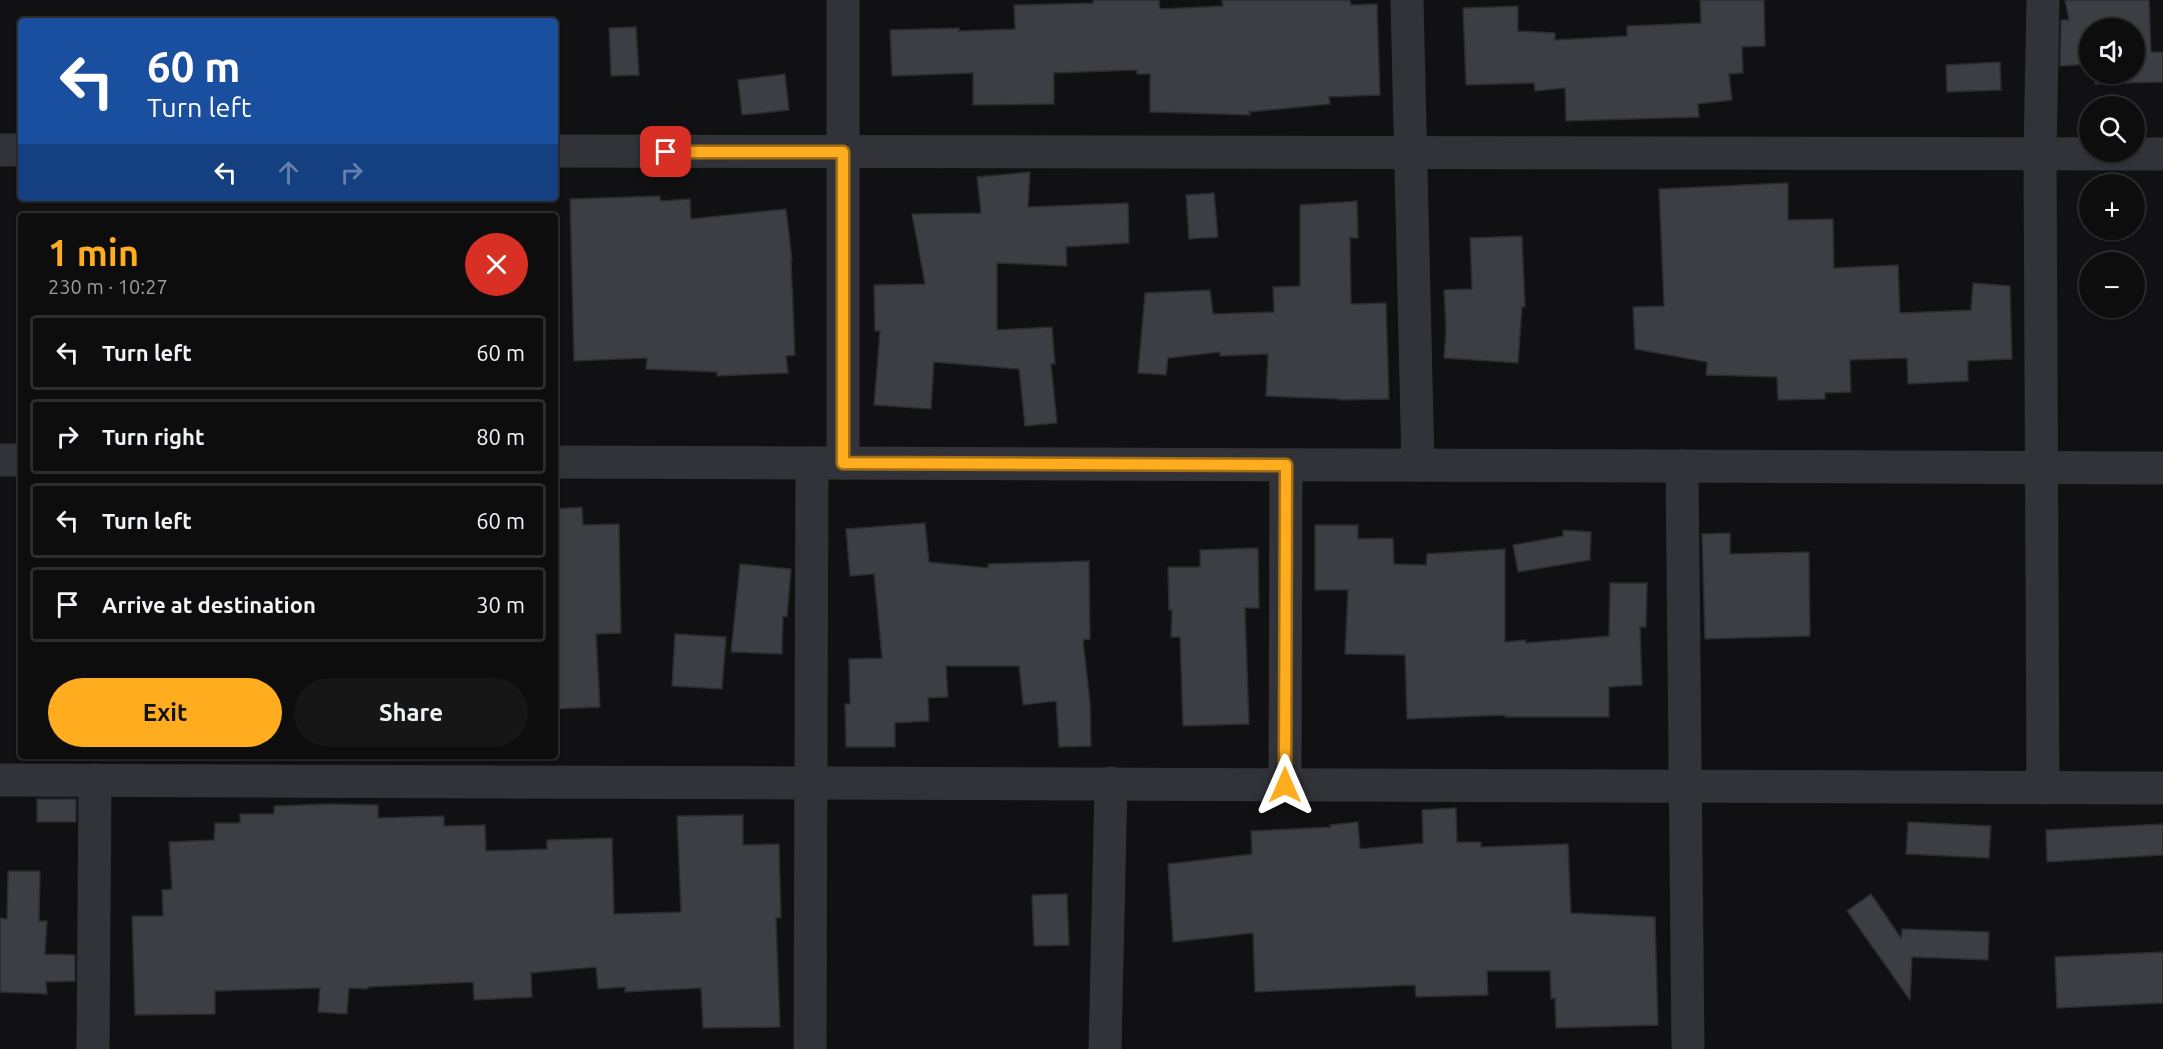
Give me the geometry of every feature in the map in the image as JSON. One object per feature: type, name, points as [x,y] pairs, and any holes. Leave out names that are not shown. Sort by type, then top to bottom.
[{"type":"street","points":[[810,1049],[812,783],[843,152],[843,0]]},
{"type":"street","points":[[1407,0],[1418,465]]},
{"type":"street","points":[[2043,0],[2040,155],[2043,788]]},
{"type":"street","points":[[0,150],[18,150]]},
{"type":"street","points":[[558,152],[2163,154]]},
{"type":"street","points":[[0,460],[18,460]]},
{"type":"street","points":[[558,462],[2163,468]]},
{"type":"street","points":[[1285,785],[1286,465]]},
{"type":"street","points":[[1682,466],[1688,1049]]},
{"type":"street","points":[[0,780],[2163,788]]},
{"type":"street","points":[[93,1049],[95,780]]},
{"type":"street","points":[[1105,1049],[1111,783]]},
{"type":"building","points":[[1093,0],[1159,0],[1160,9],[1223,6],[1222,0],[1350,0],[1351,5],[1377,4],[1380,95],[1329,97],[1330,104],[1249,112],[1250,115],[1150,112],[1150,74],[1137,74],[1137,70],[1054,73],[1054,104],[973,105],[973,73],[892,76],[890,30],[1015,29],[1014,5],[1093,3]]},
{"type":"building","points":[[1700,0],[1764,0],[1765,46],[1742,47],[1743,73],[1729,74],[1732,100],[1698,104],[1699,117],[1566,121],[1565,88],[1535,91],[1534,83],[1466,85],[1463,8],[1518,6],[1518,31],[1555,33],[1555,40],[1627,36],[1627,26],[1701,23]]},
{"type":"building","points":[[2065,0],[2149,0],[2151,52],[2163,52],[2163,82],[2145,83],[2145,18],[2079,18],[2079,65],[2060,66],[2061,20],[2069,20]]},
{"type":"building","points":[[636,27],[639,75],[611,76],[609,28]]},
{"type":"building","points":[[2000,62],[2001,90],[1947,92],[1946,65]]},
{"type":"building","points":[[785,74],[789,110],[742,115],[738,80]]},
{"type":"building","points":[[1030,172],[1028,207],[1128,203],[1129,243],[1066,247],[1067,266],[997,263],[997,330],[1052,327],[1055,364],[1051,364],[1057,423],[1025,426],[1019,369],[934,362],[931,409],[874,405],[880,331],[875,331],[874,285],[925,284],[912,214],[981,213],[977,177]]},
{"type":"building","points":[[1788,183],[1788,220],[1833,219],[1834,268],[1898,265],[1900,313],[1971,310],[1973,283],[2010,286],[2012,359],[1968,361],[1968,381],[1908,384],[1907,358],[1850,360],[1851,392],[1825,393],[1825,399],[1778,400],[1777,377],[1706,375],[1707,362],[1635,349],[1633,307],[1664,306],[1659,189]]},
{"type":"building","points":[[1214,193],[1218,237],[1189,239],[1186,195]]},
{"type":"building","points":[[660,196],[660,201],[690,199],[691,219],[786,209],[792,260],[795,355],[786,356],[788,373],[717,376],[717,372],[646,369],[647,358],[574,361],[570,199]]},
{"type":"building","points":[[1357,201],[1358,238],[1350,238],[1351,304],[1386,303],[1389,399],[1339,400],[1266,396],[1268,354],[1220,356],[1220,352],[1168,358],[1166,375],[1138,373],[1145,293],[1210,290],[1213,314],[1274,312],[1273,287],[1300,286],[1300,205]]},
{"type":"building","points":[[1522,236],[1525,307],[1522,307],[1518,363],[1444,358],[1446,330],[1444,290],[1472,289],[1470,238]]},
{"type":"building","points":[[582,507],[583,525],[619,524],[621,633],[596,634],[600,707],[558,709],[558,509]]},
{"type":"building","points":[[925,523],[929,562],[988,568],[988,564],[1089,561],[1090,639],[1083,640],[1090,702],[1091,746],[1059,747],[1056,701],[1023,705],[1019,666],[946,666],[948,697],[928,698],[929,721],[895,723],[895,747],[846,747],[845,704],[850,704],[849,659],[882,658],[874,574],[850,576],[846,529]]},
{"type":"building","points":[[1315,525],[1358,525],[1358,539],[1393,538],[1394,564],[1426,565],[1427,554],[1505,549],[1505,642],[1526,640],[1526,643],[1609,636],[1610,583],[1647,583],[1646,627],[1640,627],[1642,685],[1609,687],[1609,717],[1505,717],[1505,715],[1407,719],[1405,655],[1345,654],[1348,590],[1315,590]]},
{"type":"building","points":[[1563,530],[1591,532],[1590,560],[1518,572],[1513,545],[1563,536]]},
{"type":"building","points":[[1730,533],[1730,554],[1809,552],[1810,636],[1705,639],[1702,534]]},
{"type":"building","points":[[1258,548],[1259,608],[1245,608],[1249,724],[1183,726],[1180,637],[1171,637],[1172,610],[1169,610],[1168,567],[1200,567],[1200,550]]},
{"type":"building","points":[[740,564],[791,569],[787,617],[783,616],[782,654],[731,652]]},
{"type":"building","points":[[675,634],[726,637],[722,689],[672,686]]},
{"type":"building","points":[[37,799],[76,799],[76,822],[37,822]]},
{"type":"building","points":[[378,805],[378,818],[444,816],[444,826],[485,825],[486,851],[547,849],[547,840],[612,838],[614,914],[681,912],[677,816],[743,815],[743,845],[779,844],[781,918],[776,918],[780,1027],[703,1028],[701,988],[625,992],[625,987],[598,989],[596,967],[531,973],[532,997],[474,1000],[473,982],[368,987],[367,989],[349,988],[347,1014],[318,1012],[320,988],[215,991],[215,1014],[135,1015],[132,916],[163,916],[162,890],[172,889],[169,842],[214,840],[215,823],[240,823],[240,814],[274,814],[274,806]]},
{"type":"building","points":[[1456,808],[1457,842],[1481,842],[1481,847],[1568,844],[1571,913],[1655,917],[1658,1025],[1556,1028],[1555,998],[1551,999],[1550,971],[1487,971],[1488,995],[1416,997],[1415,985],[1255,992],[1253,933],[1173,942],[1168,864],[1252,854],[1251,831],[1331,827],[1330,825],[1358,822],[1360,849],[1423,843],[1422,810]]},
{"type":"building","points":[[1908,822],[1991,826],[1989,858],[1906,854]]},
{"type":"building","points":[[2163,824],[2163,855],[2047,862],[2046,830]]},
{"type":"building","points":[[8,871],[40,871],[39,921],[47,921],[45,954],[75,955],[75,981],[46,982],[47,994],[0,992],[0,918],[7,919]]},
{"type":"building","points":[[1067,894],[1069,945],[1034,946],[1032,895]]},
{"type":"building","points":[[1871,894],[1901,938],[1902,929],[1989,932],[1988,960],[1912,957],[1910,1000],[1847,911]]},
{"type":"building","points":[[2163,952],[2163,1003],[2057,1008],[2055,957]]},
{"type":"route","points":[[666,152],[843,152],[843,463],[1286,465],[1285,785]]}]
